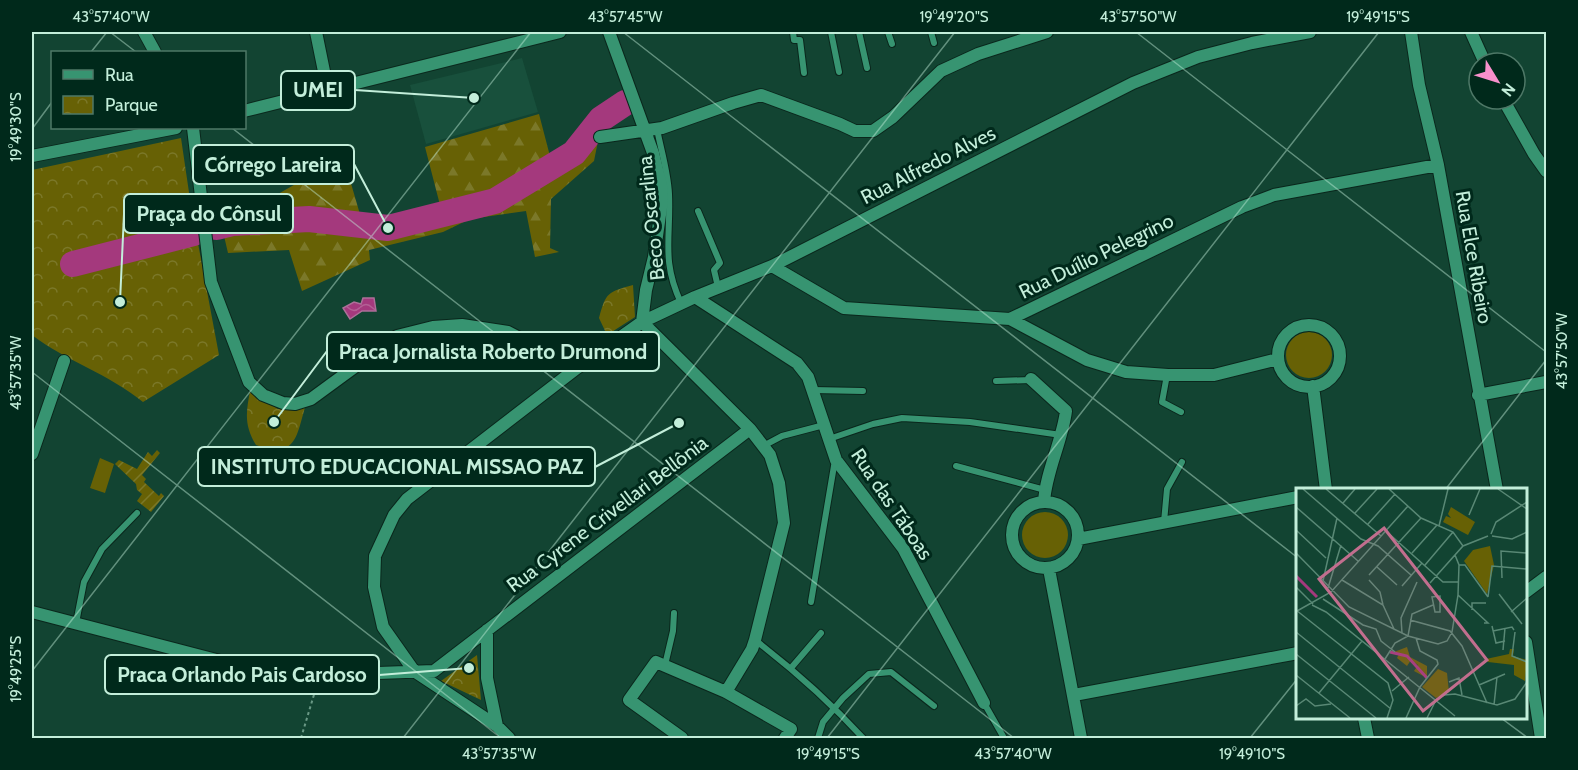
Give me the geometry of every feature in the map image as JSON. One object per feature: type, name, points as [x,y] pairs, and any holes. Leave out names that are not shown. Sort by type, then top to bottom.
[{"type":"street","points":[[144,32],[154,51]]},
{"type":"street","points":[[316,32],[328,91]]},
{"type":"street","points":[[246,111],[560,32]]},
{"type":"street","points":[[609,32],[651,131],[661,186],[662,201],[642,322],[750,429],[770,455],[779,483],[784,523],[755,640],[726,692]]},
{"type":"street","points":[[600,137],[651,131],[761,95],[855,131],[873,131],[893,117],[941,71],[978,54],[1047,32]]},
{"type":"street","name":"Rua Alfredo Alves","points":[[414,671],[383,627],[374,587],[375,556],[394,515],[407,499],[577,368],[642,322],[718,287],[772,266],[1133,83],[1198,57],[1252,43],[1310,32]]},
{"type":"street","name":"Rua Elce Ribeiro","points":[[1411,32],[1419,85],[1438,165],[1478,395],[1497,488]]},
{"type":"street","points":[[1471,32],[1480,51]]},
{"type":"street","points":[[1510,111],[1546,171]]},
{"type":"street","points":[[32,156],[171,129]]},
{"type":"street","points":[[193,129],[211,282],[249,382],[263,395],[283,403],[295,404],[311,399],[398,336],[433,327],[462,325],[508,332],[577,368]]},
{"type":"street","name":"Rua Duílio Pelegrino","points":[[772,266],[844,308],[1011,319],[1274,195],[1438,165]]},
{"type":"street","name":"Rua das Táboas","points":[[695,297],[797,363],[808,377],[836,460],[903,548],[984,703]]},
{"type":"street","points":[[1011,319],[1087,360],[1126,372],[1215,375],[1278,359]]},
{"type":"street","points":[[1306,325],[1317,326],[1334,337],[1340,357],[1332,376],[1323,383],[1313,386],[1294,383],[1286,377],[1280,369],[1278,359],[1282,340],[1288,332],[1306,325]]},
{"type":"street","points":[[32,454],[64,361]]},
{"type":"street","points":[[1031,380],[1066,411],[1045,496],[1024,509],[1017,517],[1012,527],[1011,538],[1013,548],[1019,558],[1038,568],[1049,569],[1069,559],[1078,539],[1073,517],[1045,496]]},
{"type":"street","points":[[1478,395],[1546,382]]},
{"type":"street","points":[[1313,386],[1326,488]]},
{"type":"street","name":"Rua Cyrene Crivellari Bellônia","points":[[32,612],[251,669],[293,676],[434,671],[750,429]]},
{"type":"street","points":[[1078,539],[1296,497]]},
{"type":"street","points":[[1049,569],[1081,738]]},
{"type":"street","points":[[1527,591],[1546,577]]},
{"type":"street","points":[[487,630],[487,678],[497,726]]},
{"type":"street","points":[[1527,646],[1541,701],[1541,738]]},
{"type":"street","points":[[1074,695],[1296,653]]},
{"type":"street","points":[[682,738],[629,700],[656,662],[726,692],[791,729],[785,738]]},
{"type":"street","points":[[414,671],[497,726],[509,738]]},
{"type":"street","points":[[1364,719],[1368,738]]},
{"type":"lane","points":[[793,32],[794,40],[800,40],[804,73]]},
{"type":"lane","points":[[831,32],[839,72]]},
{"type":"lane","points":[[859,32],[867,68]]},
{"type":"lane","points":[[888,32],[892,44]]},
{"type":"lane","points":[[931,32],[934,43]]},
{"type":"lane","name":"Beco Oscarlina","points":[[651,131],[669,192],[667,243],[669,270],[681,303]]},
{"type":"lane","points":[[698,211],[720,263],[714,270],[718,287]]},
{"type":"lane","points":[[1167,375],[1162,402],[1181,412]]},
{"type":"lane","points":[[996,381],[1031,380]]},
{"type":"lane","points":[[812,390],[863,391]]},
{"type":"lane","points":[[829,439],[873,424],[902,418],[970,422],[1061,435]]},
{"type":"lane","points":[[763,446],[782,436],[824,425]]},
{"type":"lane","points":[[811,602],[836,460]]},
{"type":"lane","points":[[1164,522],[1167,489],[1182,462]]},
{"type":"lane","points":[[956,466],[1045,496]]},
{"type":"lane","points":[[76,624],[84,582],[102,549],[137,513]]},
{"type":"lane","points":[[665,665],[673,631],[674,614]]},
{"type":"lane","points":[[791,668],[821,633]]},
{"type":"lane","points":[[755,640],[791,668],[835,708],[863,738]]},
{"type":"lane","points":[[818,738],[823,722],[869,674],[891,672],[934,706]]},
{"type":"lane","name":"Rua das Táboas","points":[[984,703],[1004,738]]},
{"type":"path","points":[[301,738],[320,676]]},
{"type":"shaded area","points":[[522,58],[538,112],[426,144],[410,85]]},
{"type":"green space","points":[[539,114],[551,160],[580,133],[601,126],[594,161],[551,199],[550,248],[559,252],[535,257],[526,211],[470,219],[443,232],[369,250],[370,260],[302,291],[289,250],[228,253],[221,223],[279,212],[278,194],[322,169],[345,163],[364,228],[438,211],[440,205],[425,147]]},
{"type":"green space","points":[[181,138],[191,206],[219,355],[143,402],[116,383],[32,335],[32,170]]},
{"type":"green space","points":[[633,285],[635,317],[607,335],[599,318],[606,298],[618,289]]},
{"type":"green space","points":[[1309,332],[1325,339],[1332,355],[1325,371],[1309,378],[1293,371],[1286,355],[1293,339]]},
{"type":"green space","points":[[250,391],[278,409],[306,404],[297,435],[287,447],[270,449],[256,445],[249,431],[247,419]]},
{"type":"green space","points":[[157,450],[160,453],[142,475],[146,479],[144,482],[159,496],[161,493],[164,496],[151,512],[137,501],[142,494],[137,490],[136,484],[115,464],[119,460],[137,469],[148,452],[152,456]]},
{"type":"green space","points":[[100,458],[114,464],[105,493],[90,488]]},
{"type":"green space","points":[[1050,512],[1062,518],[1067,526],[1067,544],[1062,552],[1054,557],[1040,558],[1028,552],[1023,544],[1022,530],[1028,518],[1036,513]]},
{"type":"green space","points":[[477,655],[481,700],[441,681]]},
{"type":"water","points":[[363,298],[374,298],[376,311],[362,311],[350,319],[343,308],[354,302],[361,304]]},
{"type":"waterway","points":[[217,227],[233,223],[309,219],[388,228],[495,201],[574,153],[601,119],[625,103]]},
{"type":"waterway","points":[[73,264],[194,233]]},
{"type":"place","name":"UMEI","points":[[474,98]]},
{"type":"place","name":"Córrego Lareira","points":[[388,228]]},
{"type":"place","name":"Praça do Cônsul","points":[[120,302]]},
{"type":"place","name":"Praca Jornalista Roberto Drumond","points":[[274,422]]},
{"type":"place","name":"INSTITUTO EDUCACIONAL MISSAO PAZ","points":[[679,423]]},
{"type":"place","name":"Praca Orlando Pais Cardoso","points":[[469,668]]}]
